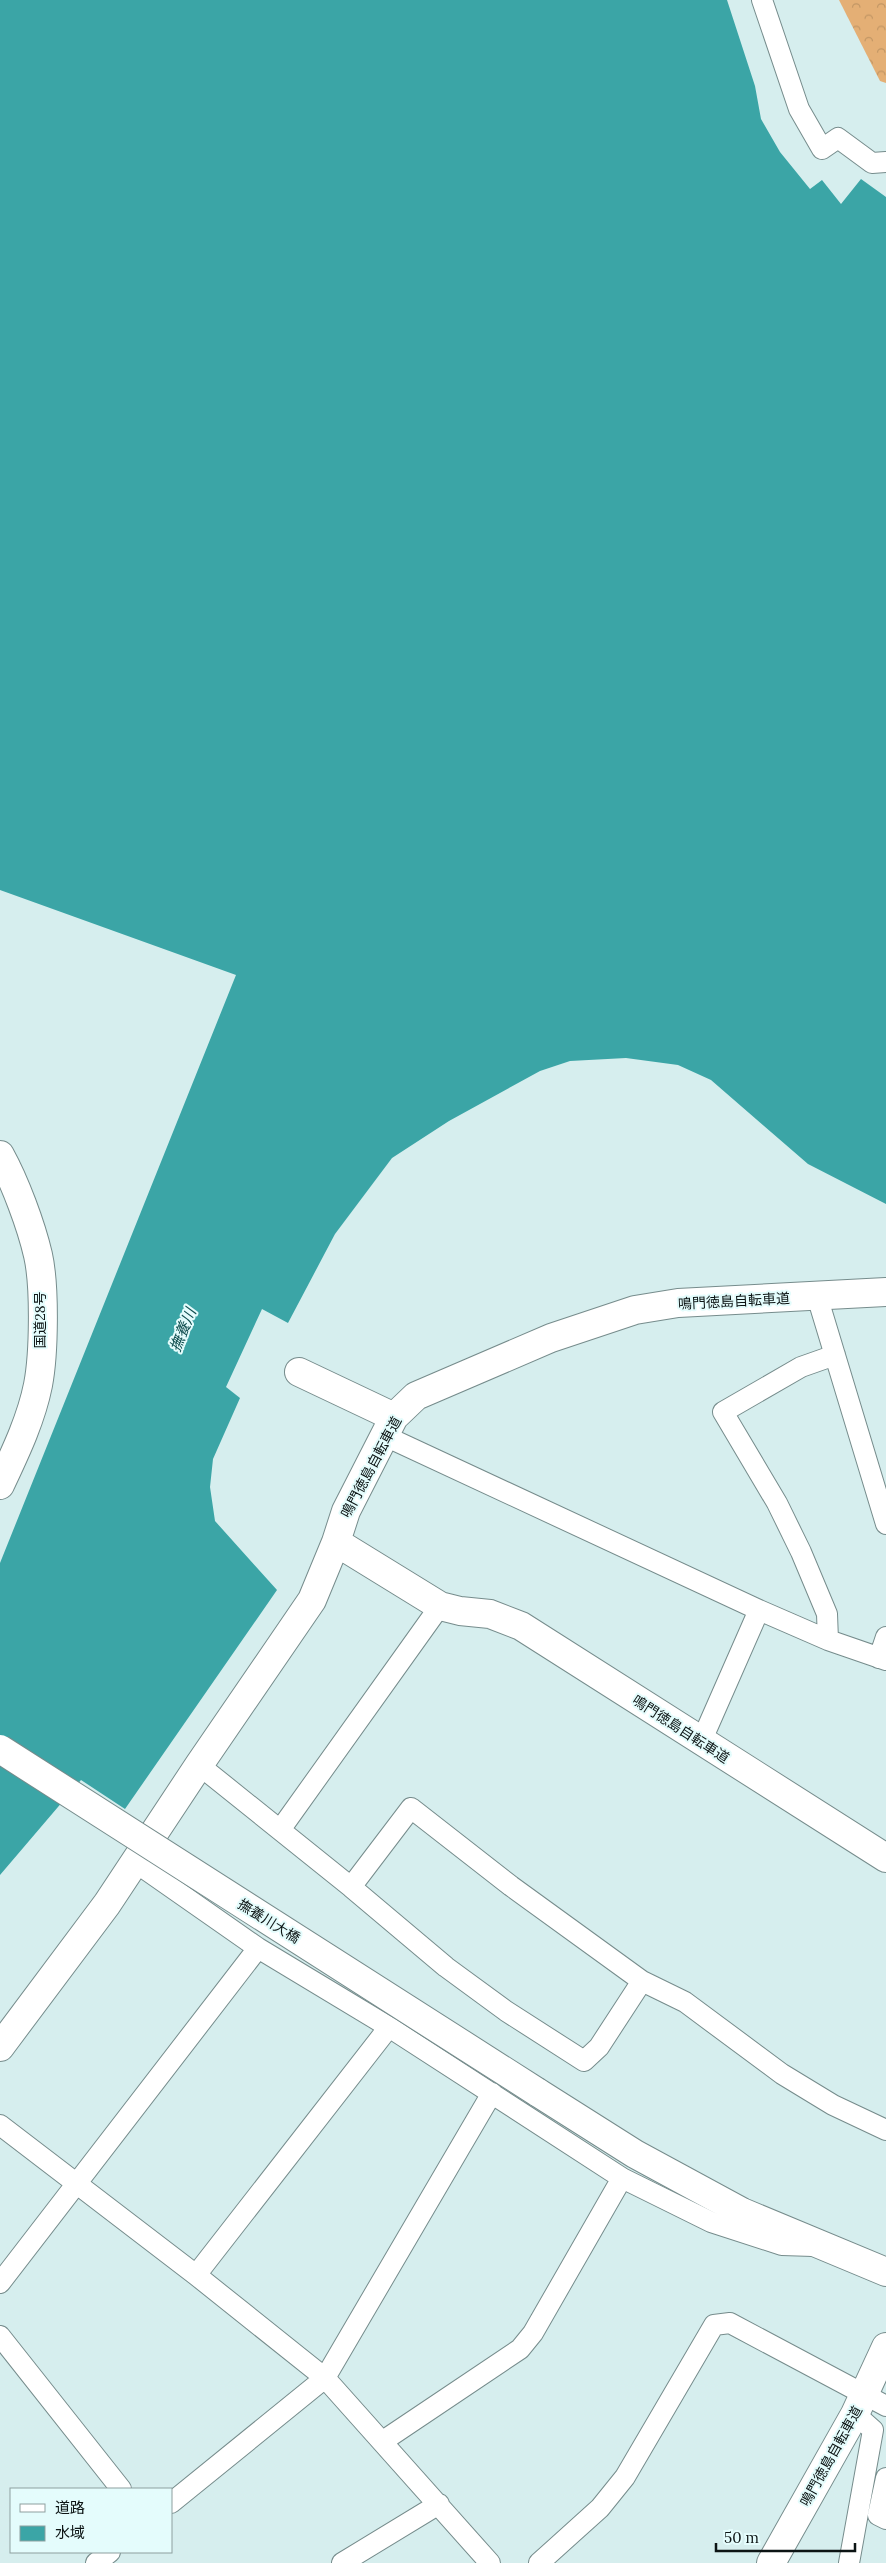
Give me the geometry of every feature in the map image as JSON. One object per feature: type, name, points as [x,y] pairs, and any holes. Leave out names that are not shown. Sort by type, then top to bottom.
[{"type":"main road","name":"国道28号","points":[[0,1155],[10,1172],[38,1256],[43,1322],[38,1385],[21,1439],[0,1485]]},
{"type":"main road","name":"鳴門徳島自転車道","points":[[886,1292],[678,1303],[614,1316],[532,1345],[416,1396],[390,1427],[346,1511],[336,1542],[422,1598],[440,1606],[460,1611],[490,1614],[521,1626],[886,1858]]},
{"type":"main road","points":[[300,1372],[390,1427]]},
{"type":"main road","points":[[0,2047],[107,1904],[312,1600],[336,1542]]},
{"type":"main road","name":"撫養川大橋","points":[[0,1749],[635,2154],[742,2212],[886,2272]]},
{"type":"main road","name":"鳴門徳島自転車道","points":[[771,2563],[869,2404],[886,2347]]},
{"type":"street","points":[[762,0],[799,109],[822,149],[838,138],[872,163],[886,162]]},
{"type":"street","points":[[817,1296],[886,1524]]},
{"type":"street","points":[[828,1640],[827,1614],[801,1552],[777,1503],[723,1412],[801,1368],[835,1354]]},
{"type":"street","points":[[390,1427],[759,1610],[828,1640],[882,1659],[886,1637]]},
{"type":"street","points":[[280,1830],[440,1606]]},
{"type":"street","points":[[702,1742],[759,1610]]},
{"type":"street","points":[[199,1765],[351,1887],[446,1967],[506,2011],[584,2061],[599,2047],[642,1981]]},
{"type":"street","points":[[351,1887],[411,1808],[512,1886],[642,1981],[685,2002],[782,2074],[833,2105],[886,2130]]},
{"type":"street","points":[[134,1862],[258,1948],[389,2027],[622,2178],[711,2222],[782,2245],[825,2247]]},
{"type":"street","points":[[0,2283],[258,1948]]},
{"type":"street","points":[[196,2275],[389,2027]]},
{"type":"street","points":[[172,2502],[325,2378],[492,2093]]},
{"type":"street","points":[[0,2125],[196,2275],[325,2378],[384,2441],[490,2563]]},
{"type":"street","points":[[384,2441],[520,2349],[534,2333],[622,2178]]},
{"type":"street","points":[[539,2563],[600,2508],[625,2477],[714,2325],[730,2323],[869,2404],[873,2430],[849,2563]]},
{"type":"street","points":[[0,2336],[120,2488]]},
{"type":"street","points":[[886,2478],[878,2515],[886,2519]]},
{"type":"street","points":[[342,2563],[439,2504]]},
{"type":"street","points":[[96,2563],[109,2553]]},
{"type":"green space","points":[[839,0],[886,0],[886,83],[880,81]]},
{"type":"water","name":"撫養川","points":[[0,0],[727,0],[755,86],[761,119],[780,152],[810,189],[822,180],[841,204],[861,179],[886,197],[886,1204],[808,1164],[711,1080],[678,1065],[626,1058],[570,1061],[540,1071],[449,1121],[392,1158],[335,1234],[288,1323],[262,1309],[226,1387],[240,1398],[213,1459],[210,1487],[215,1521],[277,1590],[125,1809],[81,1780],[0,1875],[0,1563],[236,975],[0,890]]}]
